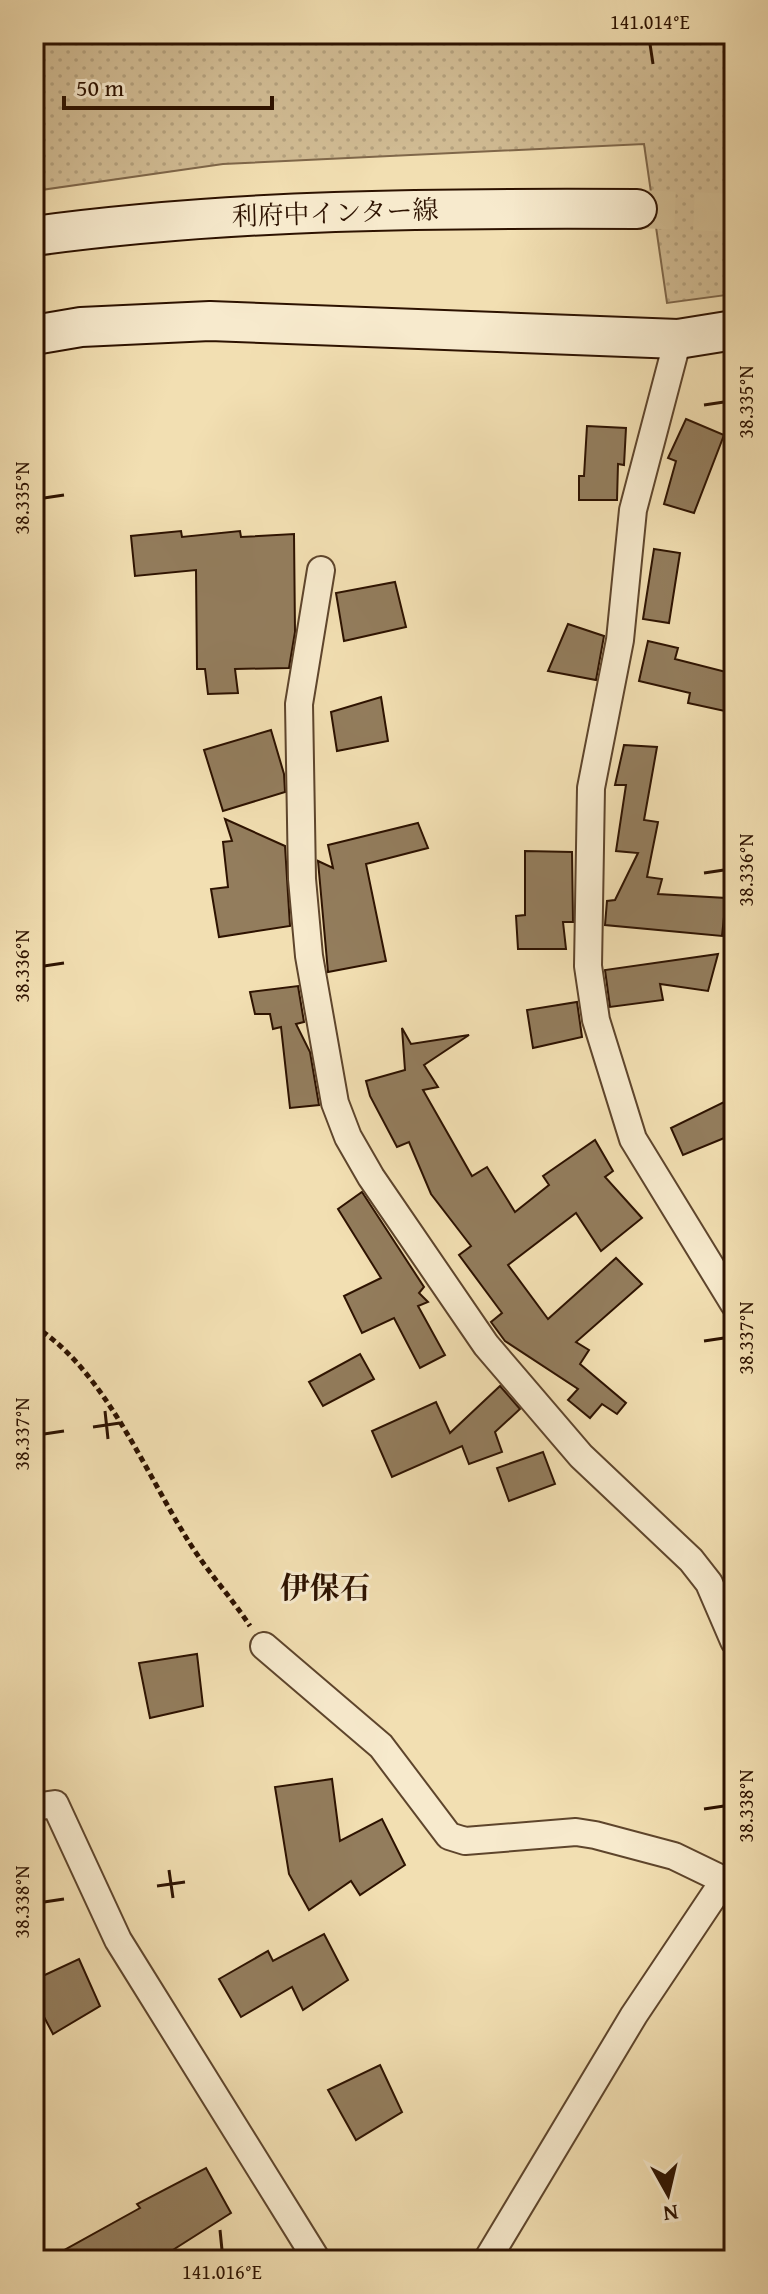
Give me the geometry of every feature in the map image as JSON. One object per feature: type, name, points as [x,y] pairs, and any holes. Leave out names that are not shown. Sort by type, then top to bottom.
[{"type":"street","name":"利府中インター線","points":[[34,236],[133,223],[384,208],[637,209]]},
{"type":"street","points":[[34,335],[81,327],[210,321],[678,339],[734,330]]},
{"type":"street","points":[[678,339],[633,510],[620,640],[591,788],[588,966],[596,1020],[633,1139],[734,1304]]},
{"type":"street","points":[[321,570],[299,704],[302,879],[309,956],[335,1103],[348,1137],[371,1177],[486,1345],[581,1456],[691,1560],[709,1583],[734,1641]]},
{"type":"street","points":[[264,1646],[381,1746],[449,1836],[465,1841],[586,1834],[674,1856],[729,1884],[634,2015],[487,2260]]},
{"type":"street","points":[[34,1807],[55,1804],[118,1940],[317,2260]]},
{"type":"path","points":[[34,1326],[59,1341],[88,1373],[191,1545],[264,1646]]},
{"type":"shaded area","points":[[34,34],[734,34],[734,294],[667,303],[644,144],[223,164],[34,191]]},
{"type":"building","points":[[686,419],[724,435],[694,513],[664,504],[676,461],[668,458]]},
{"type":"building","points":[[587,426],[626,428],[624,465],[618,464],[617,500],[579,500],[579,476],[584,476]]},
{"type":"building","points":[[181,531],[182,537],[240,531],[241,537],[294,534],[295,632],[289,668],[235,669],[238,693],[208,694],[205,669],[197,669],[196,570],[135,576],[131,536]]},
{"type":"building","points":[[654,549],[680,553],[669,623],[643,619]]},
{"type":"building","points":[[395,582],[406,627],[344,641],[336,593]]},
{"type":"building","points":[[568,624],[604,636],[596,680],[548,671]]},
{"type":"building","points":[[648,641],[678,648],[675,659],[734,674],[734,713],[688,703],[690,693],[639,681]]},
{"type":"building","points":[[381,697],[388,741],[337,751],[331,712]]},
{"type":"building","points":[[271,730],[284,774],[285,792],[223,811],[204,750]]},
{"type":"building","points":[[624,745],[657,747],[644,820],[658,822],[647,877],[662,879],[658,894],[726,898],[722,936],[605,925],[607,901],[615,900],[638,853],[616,851],[626,785],[615,785]]},
{"type":"building","points":[[225,819],[285,846],[290,926],[219,937],[211,889],[228,887],[223,842],[232,841]]},
{"type":"building","points":[[418,823],[428,848],[366,864],[386,961],[328,972],[318,861],[333,868],[328,845]]},
{"type":"building","points":[[525,851],[572,852],[573,922],[563,922],[566,949],[518,949],[516,916],[525,915]]},
{"type":"building","points":[[718,954],[708,991],[660,984],[663,1000],[610,1007],[605,970]]},
{"type":"building","points":[[298,986],[304,1022],[296,1024],[310,1052],[319,1105],[290,1108],[281,1027],[273,1029],[270,1014],[255,1014],[250,992]]},
{"type":"building","points":[[577,1002],[582,1037],[533,1048],[527,1010]]},
{"type":"building","points":[[402,1028],[411,1044],[469,1035],[424,1065],[438,1087],[423,1090],[472,1176],[487,1167],[515,1212],[549,1185],[543,1176],[595,1140],[613,1171],[605,1177],[642,1218],[601,1251],[576,1213],[508,1265],[548,1319],[616,1258],[642,1284],[576,1342],[589,1350],[580,1364],[626,1403],[617,1414],[602,1404],[590,1418],[568,1400],[578,1389],[505,1341],[491,1322],[502,1313],[459,1255],[471,1246],[431,1194],[409,1142],[397,1147],[370,1096],[366,1081],[405,1070]]},
{"type":"building","points":[[724,1102],[734,1123],[734,1134],[683,1155],[671,1128]]},
{"type":"building","points":[[362,1192],[424,1287],[419,1293],[428,1302],[418,1306],[445,1355],[420,1368],[394,1318],[362,1333],[344,1296],[381,1278],[338,1209]]},
{"type":"building","points":[[360,1354],[374,1379],[323,1406],[309,1382]]},
{"type":"building","points":[[500,1386],[520,1409],[495,1432],[502,1452],[469,1464],[462,1446],[392,1477],[372,1431],[436,1402],[450,1433]]},
{"type":"building","points":[[543,1452],[555,1484],[509,1501],[497,1468]]},
{"type":"building","points":[[197,1654],[203,1706],[150,1718],[139,1663]]},
{"type":"building","points":[[332,1779],[340,1841],[382,1819],[405,1865],[360,1895],[351,1881],[309,1910],[289,1874],[275,1787]]},
{"type":"building","points":[[324,1934],[348,1980],[303,2010],[292,1987],[241,2017],[219,1979],[268,1951],[273,1961]]},
{"type":"building","points":[[79,1959],[100,2006],[53,2034],[34,1998],[34,1980]]},
{"type":"building","points":[[380,2065],[402,2112],[356,2140],[328,2090]]},
{"type":"building","points":[[206,2168],[231,2213],[157,2260],[46,2260],[140,2208],[137,2204]]},
{"type":"tunnel","points":[[637,209],[734,213]]},
{"type":"district","name":"伊保石","points":[[325,1588]]}]
